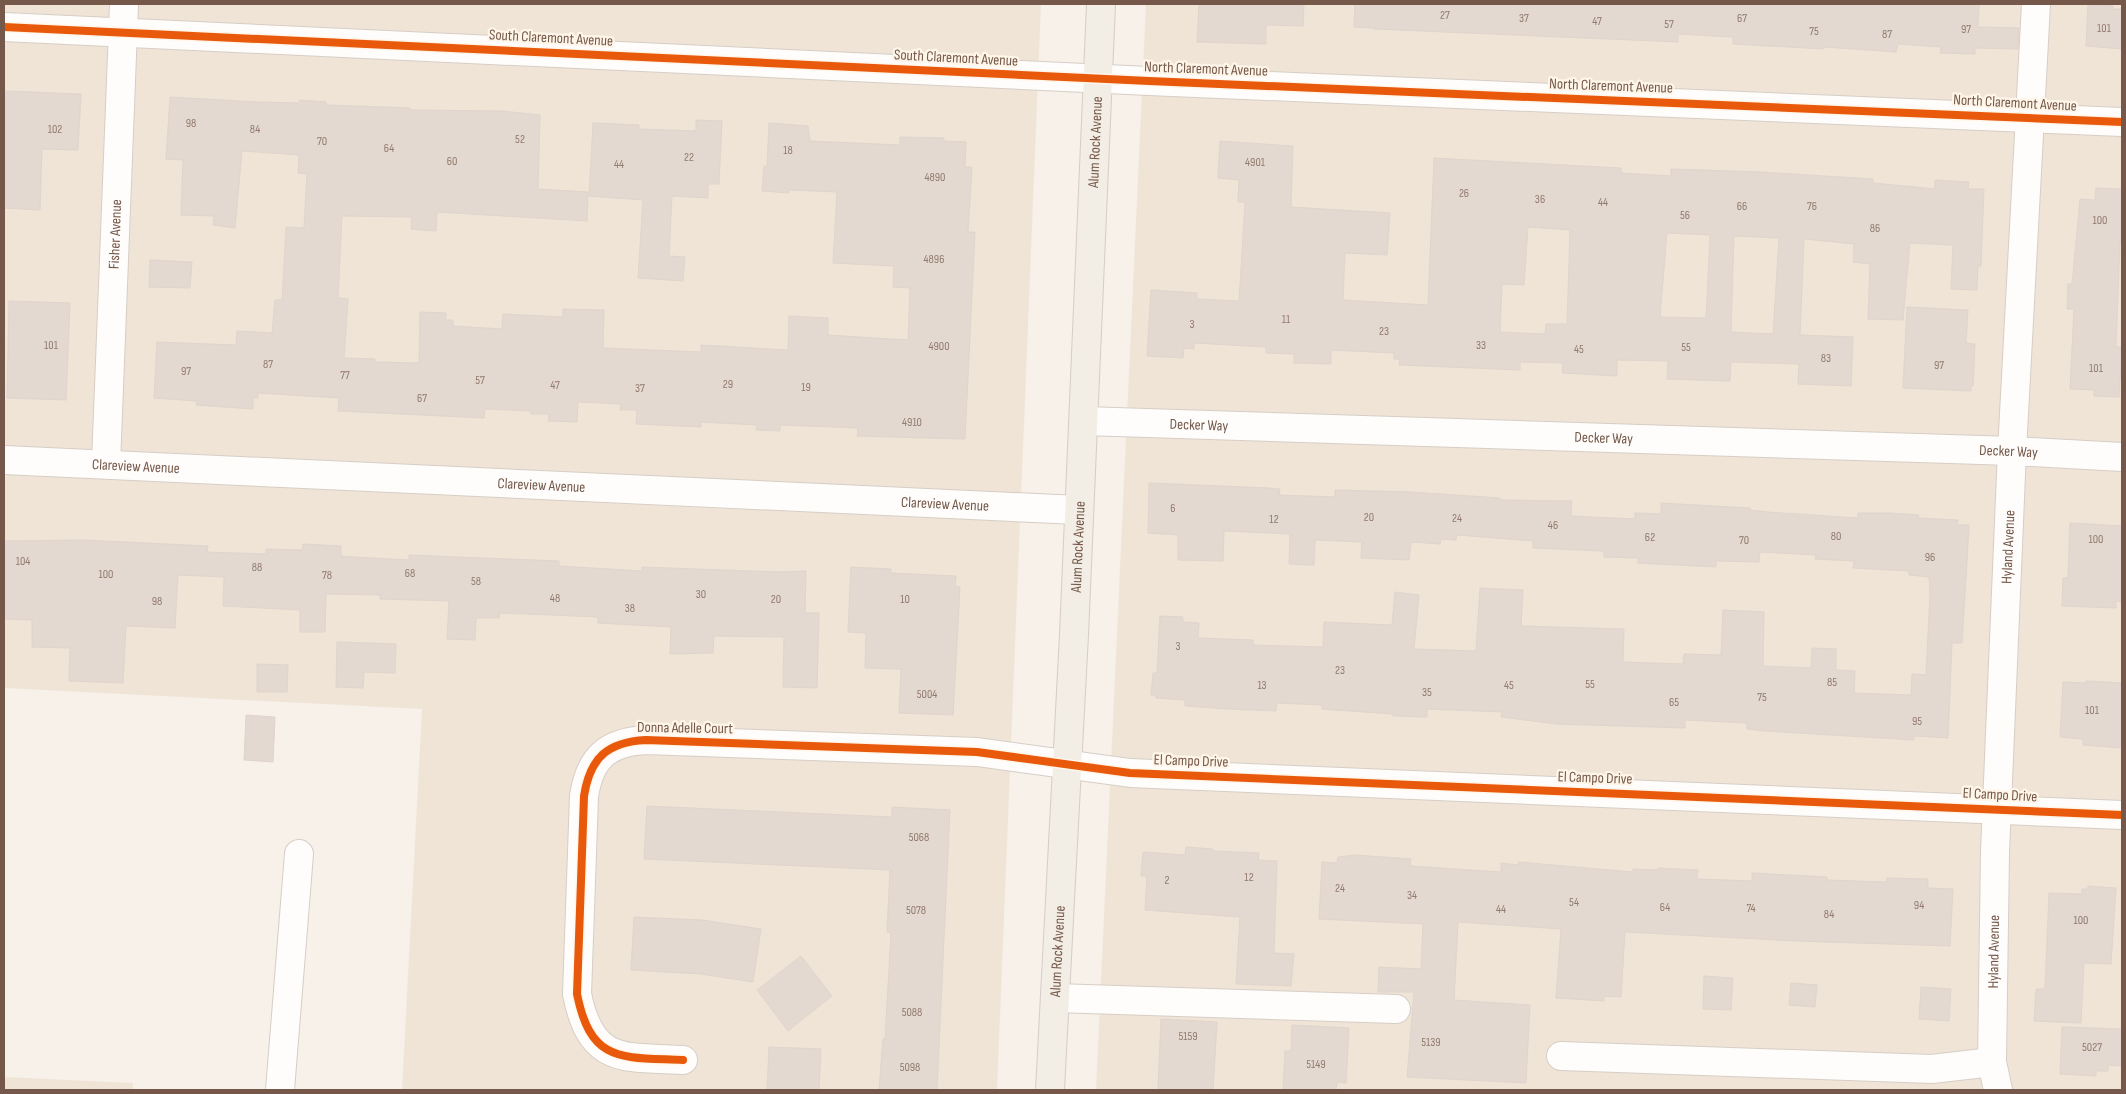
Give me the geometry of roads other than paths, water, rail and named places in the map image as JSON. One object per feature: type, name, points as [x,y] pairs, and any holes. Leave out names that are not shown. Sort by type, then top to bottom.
[{"type":"main road","name":"Alum Rock Avenue","points":[[1050,1090],[1078,510],[1084,422],[1101,4]]},
{"type":"street","name":"Fisher Avenue","points":[[106,464],[124,4]]},
{"type":"street","name":"Hyland Avenue","points":[[1998,1090],[1992,1062],[1998,809],[2012,451],[2036,4]]},
{"type":"street","name":"South Claremont Avenue","points":[[4,27],[123,31],[1098,78]]},
{"type":"street","name":"North Claremont Avenue","points":[[1098,78],[2122,122]]},
{"type":"street","name":"Decker Way","points":[[1084,422],[2012,451],[2122,457]]},
{"type":"street","name":"Clareview Avenue","points":[[4,460],[1078,510]]},
{"type":"street","name":"Donna Adelle Court","points":[[683,1060],[628,1058],[609,1052],[592,1037],[582,1017],[577,994],[584,796],[587,778],[596,761],[610,748],[627,741],[646,740],[977,752],[1067,764]]},
{"type":"street","name":"El Campo Drive","points":[[1067,764],[1140,773],[2122,815]]},
{"type":"street","points":[[280,1090],[298,854]]},
{"type":"street","points":[[1055,998],[1396,1009]]},
{"type":"street","points":[[1561,1056],[1932,1069],[1992,1062]]}]
